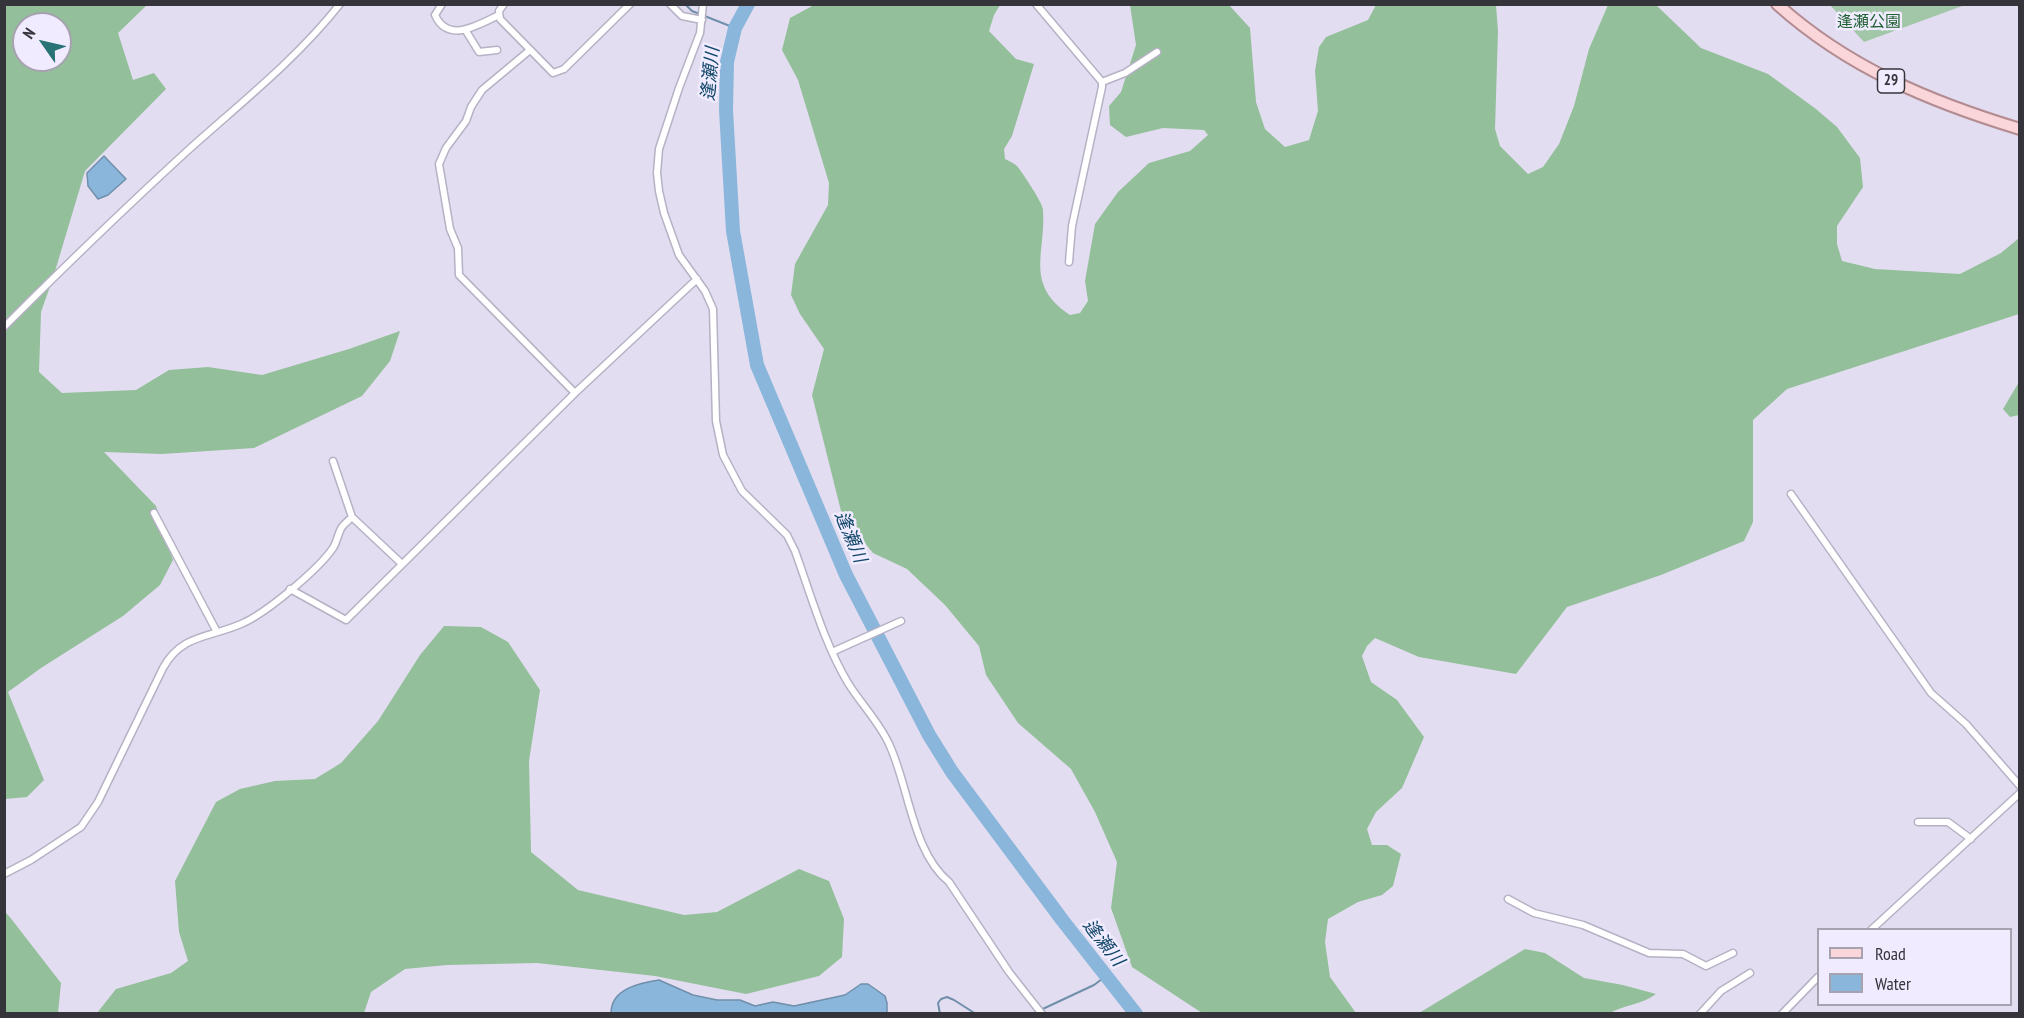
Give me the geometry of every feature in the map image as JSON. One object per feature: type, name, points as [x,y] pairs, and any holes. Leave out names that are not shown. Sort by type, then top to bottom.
[{"type":"main road","name":"29","points":[[1777,4],[1810,31],[1878,75],[1910,91],[1966,113],[2019,129]]},
{"type":"street","points":[[4,327],[185,153],[267,81],[315,33],[340,4]]},
{"type":"street","points":[[442,4],[435,15],[437,21],[451,30],[466,31],[499,15],[504,4]]},
{"type":"street","points":[[499,15],[551,71],[559,72],[630,4]]},
{"type":"street","points":[[670,4],[682,16],[702,19]]},
{"type":"street","points":[[1036,4],[1102,82],[1072,226],[1068,262]]},
{"type":"street","points":[[703,5],[700,33],[659,149],[657,173],[664,213],[679,255],[713,309],[716,421],[723,455],[742,491],[790,542],[832,652],[848,684],[889,744],[921,840],[937,872],[949,882],[1009,972],[1042,1014]]},
{"type":"street","points":[[466,31],[479,52],[496,50]]},
{"type":"street","points":[[530,50],[483,90],[471,107],[466,121],[446,148],[439,164],[448,221],[458,248],[459,275],[575,393]]},
{"type":"street","points":[[1102,82],[1125,73],[1157,52]]},
{"type":"street","points":[[290,589],[346,620],[575,393],[696,279]]},
{"type":"street","points":[[333,461],[352,517],[402,564]]},
{"type":"street","points":[[1791,494],[1931,693],[1966,724],[2019,786]]},
{"type":"street","points":[[154,513],[218,632]]},
{"type":"street","points":[[4,874],[31,860],[81,827],[98,802],[172,653],[184,644],[249,620],[317,566],[332,550],[342,527],[352,517]]},
{"type":"street","points":[[832,652],[901,621]]},
{"type":"street","points":[[1873,928],[2019,793]]},
{"type":"street","points":[[1918,822],[1948,822],[1971,839]]},
{"type":"street","points":[[1508,899],[1534,913],[1583,924],[1649,953],[1683,954],[1703,966],[1708,966],[1733,953]]},
{"type":"street","points":[[1700,1014],[1721,992],[1750,973]]},
{"type":"street","points":[[1782,1014],[1817,978]]},
{"type":"green space","points":[[4,5],[147,5],[118,33],[133,80],[154,73],[166,89],[85,171],[41,312],[39,372],[62,393],[136,390],[169,370],[208,367],[262,375],[400,331],[390,361],[362,396],[254,448],[162,454],[104,452],[156,506],[173,560],[160,585],[123,616],[41,668],[8,692],[44,780],[27,797],[5,799]]},
{"type":"green space","points":[[814,5],[1000,5],[989,31],[1016,59],[1034,64],[1012,136],[1004,149],[1005,159],[1017,166],[1042,206],[1040,267],[1042,280],[1047,292],[1070,315],[1080,313],[1088,301],[1085,281],[1095,224],[1118,192],[1149,163],[1190,151],[1208,135],[1204,130],[1163,128],[1126,137],[1110,125],[1109,106],[1121,92],[1136,45],[1130,5],[1229,5],[1250,28],[1256,102],[1265,129],[1285,147],[1309,140],[1318,111],[1315,71],[1319,47],[1326,37],[1368,20],[1376,5],[1496,5],[1498,31],[1495,129],[1500,146],[1528,174],[1543,167],[1559,144],[1574,106],[1589,49],[1608,5],[1656,5],[1701,48],[1768,74],[1816,109],[1837,127],[1860,158],[1863,187],[1837,226],[1837,244],[1842,261],[1875,269],[1960,274],[2001,253],[2019,238],[2019,314],[1787,389],[1753,420],[1753,522],[1744,541],[1661,575],[1567,607],[1516,674],[1419,657],[1375,638],[1367,646],[1362,656],[1371,682],[1397,700],[1424,737],[1402,788],[1376,812],[1367,829],[1372,845],[1387,845],[1401,854],[1393,886],[1382,895],[1358,902],[1328,919],[1325,942],[1330,977],[1356,1013],[1202,1013],[1132,967],[1111,908],[1117,862],[1095,812],[1071,769],[1018,723],[986,675],[979,646],[945,605],[907,569],[873,553],[842,515],[812,395],[824,349],[800,314],[791,295],[795,264],[828,205],[829,183],[798,80],[782,50],[790,18]]},
{"type":"green space","name":"逢瀬公園","points":[[1830,5],[1965,5],[1864,42]]},
{"type":"green space","points":[[2019,382],[2019,415],[2010,417],[2003,409]]},
{"type":"green space","points":[[444,626],[481,627],[508,642],[540,690],[529,761],[531,852],[578,890],[684,915],[717,912],[799,869],[829,881],[844,919],[842,957],[819,976],[746,994],[655,976],[537,963],[447,965],[405,969],[371,992],[364,1013],[97,1013],[116,989],[171,973],[188,961],[179,932],[175,881],[216,802],[240,789],[275,781],[315,779],[341,763],[378,721],[420,655]]},
{"type":"green space","points":[[5,912],[61,983],[58,1013],[5,1013]]},
{"type":"green space","points":[[1525,949],[1545,953],[1584,978],[1656,994],[1610,1013],[1419,1013]]},
{"type":"water","points":[[104,156],[126,179],[108,195],[98,199],[88,186],[87,173]]},
{"type":"water","points":[[659,980],[693,995],[717,1000],[740,1000],[755,1006],[773,1002],[794,1006],[845,995],[861,984],[868,984],[885,996],[887,1013],[611,1013],[612,1005],[621,993],[635,985]]},
{"type":"waterway","points":[[685,4],[692,11],[735,28]]},
{"type":"waterway","name":"逢瀬川","points":[[748,4],[735,28],[727,62],[726,110],[733,231],[757,365],[846,575],[929,735],[952,772],[1063,921],[1136,1014]]},
{"type":"waterway","points":[[1032,1014],[1094,985],[1106,976]]},
{"type":"waterway","points":[[940,1014],[938,1003],[947,997],[976,1014]]}]
